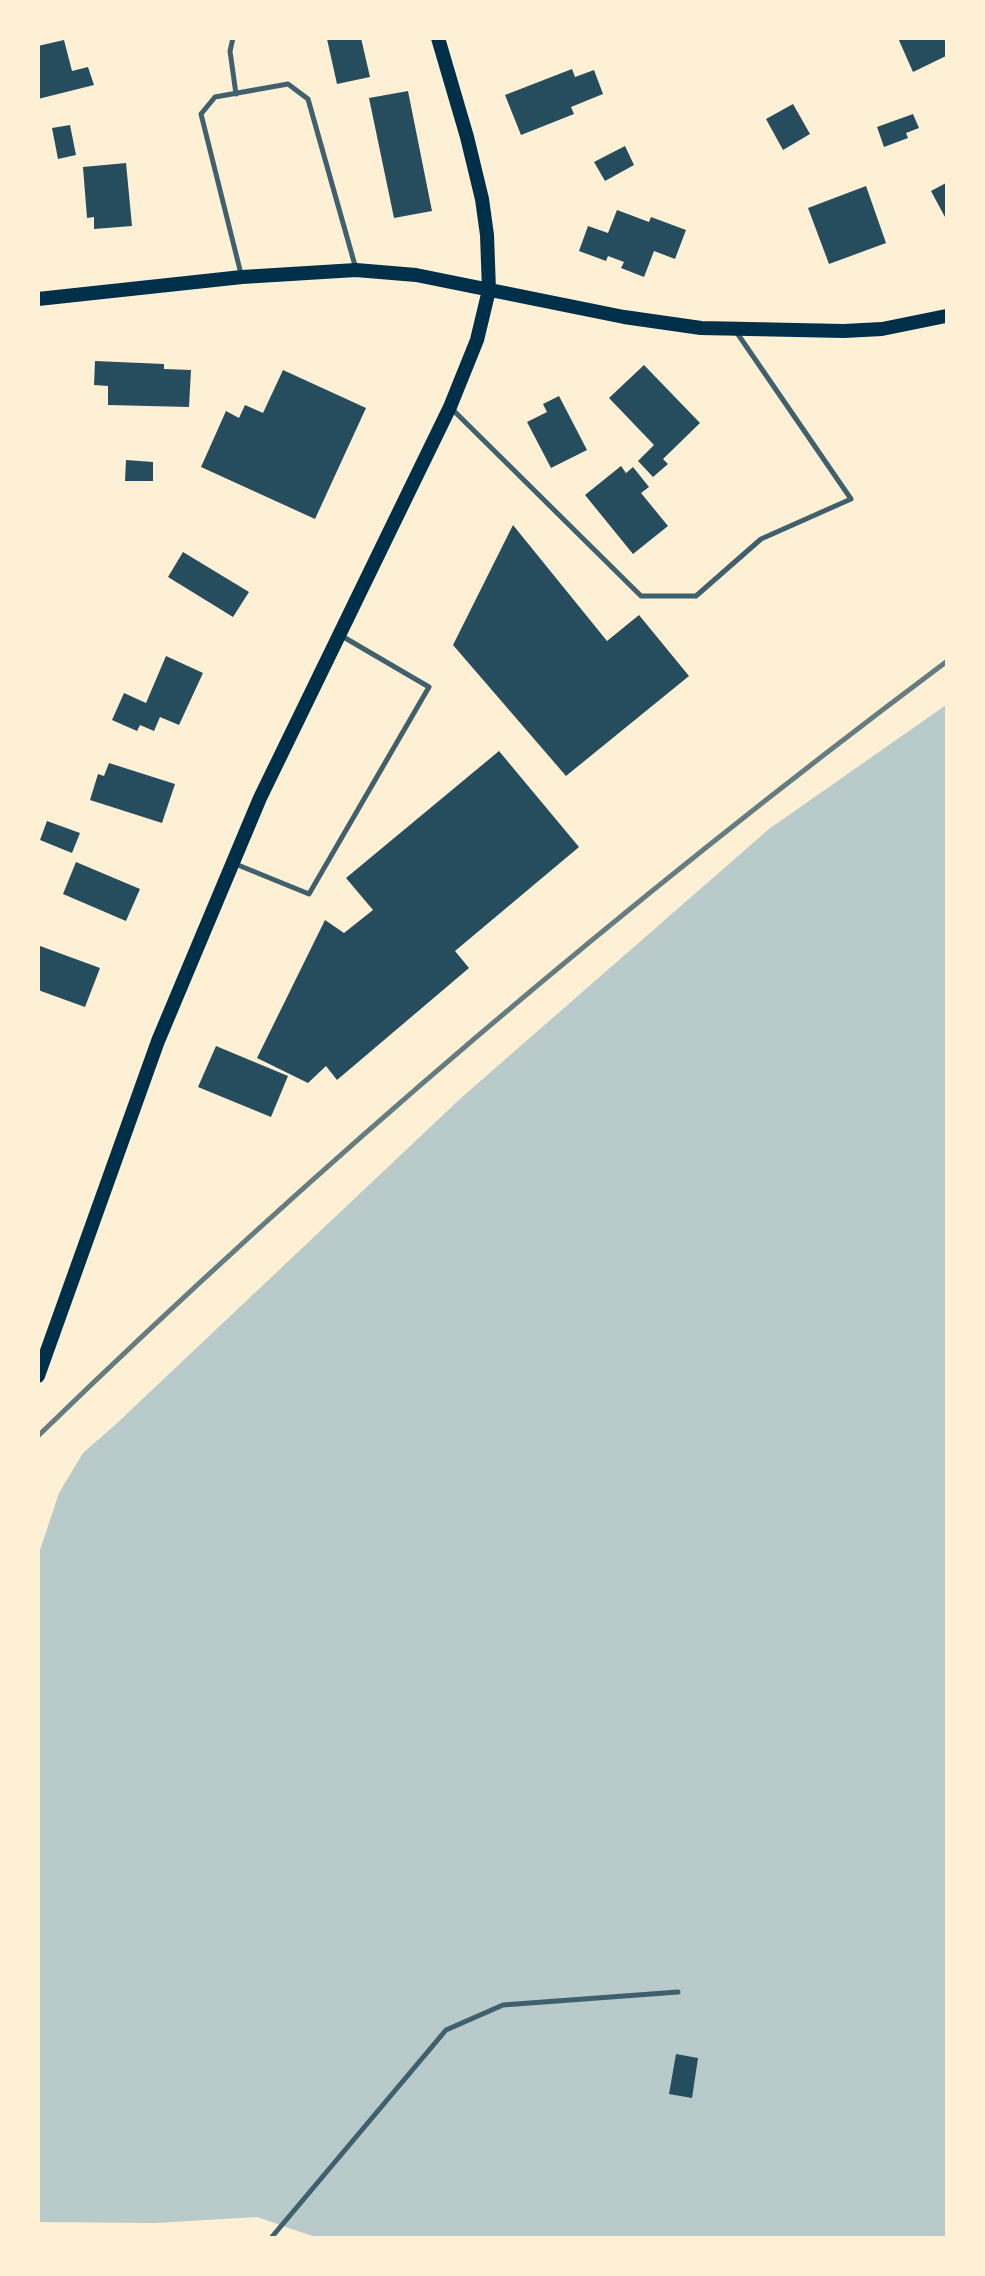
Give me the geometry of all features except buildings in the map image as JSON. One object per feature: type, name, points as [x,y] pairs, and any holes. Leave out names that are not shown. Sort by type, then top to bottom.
[{"type":"main road","points":[[38,1376],[150,1065],[260,798],[450,407],[477,340],[489,290],[487,235],[482,199],[467,137],[438,38]]},
{"type":"main road","points":[[38,299],[242,277],[356,270],[416,275],[624,317],[701,328],[844,331],[882,329],[947,316]]},
{"type":"lane","points":[[233,38],[230,51],[236,93]]},
{"type":"lane","points":[[242,277],[201,114],[215,97],[288,84],[308,99],[356,270]]},
{"type":"lane","points":[[450,407],[641,596],[696,596],[761,539],[851,499],[733,327]]},
{"type":"lane","points":[[233,863],[309,894],[429,687],[340,634]]},
{"type":"lane","points":[[271,2238],[446,2030],[503,2005],[678,1992]]},
{"type":"shaded area","points":[[946,705],[946,2237],[318,2238],[257,2217],[156,2223],[39,2222],[39,1553],[59,1493],[83,1453],[461,1098],[769,829]]},
{"type":"railway","points":[[38,1436],[256,1231],[480,1034],[710,844],[946,662]]}]
